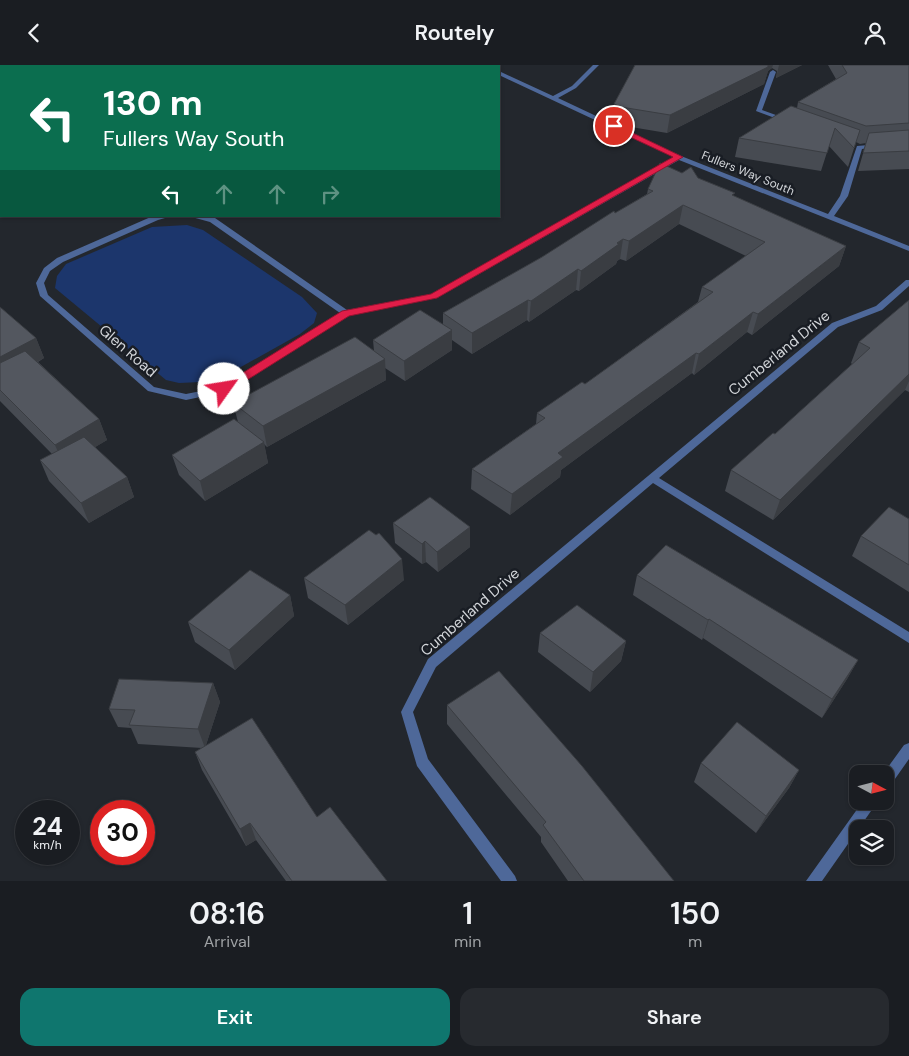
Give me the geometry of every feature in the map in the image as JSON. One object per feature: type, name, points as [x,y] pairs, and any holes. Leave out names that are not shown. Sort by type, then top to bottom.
[{"type":"street","points":[[554,98],[574,87],[591,73],[596,65]]},
{"type":"street","points":[[773,72],[759,111],[796,124]]},
{"type":"street","name":"Fullers Way South","points":[[500,73],[679,157],[909,249]]},
{"type":"street","points":[[850,144],[859,147],[882,144]]},
{"type":"street","points":[[830,218],[844,195],[859,147]]},
{"type":"street","name":"Glen Road","points":[[162,217],[60,260],[47,270],[40,283],[44,296],[151,389],[186,397],[224,389],[346,313],[434,296],[679,157]]},
{"type":"street","points":[[197,217],[212,220],[346,313]]},
{"type":"street","name":"Cumberland Drive","points":[[510,881],[422,762],[407,712],[432,663],[835,325],[879,309],[909,282]]},
{"type":"street","points":[[652,478],[909,638]]},
{"type":"street","points":[[894,770],[909,749]]},
{"type":"street","points":[[813,881],[864,810]]},
{"type":"shaded area","points":[[187,225],[203,230],[302,297],[317,313],[314,323],[300,334],[223,377],[201,382],[179,383],[166,380],[55,288],[57,276],[66,264],[152,227]]},
{"type":"building","points":[[635,65],[768,65],[768,67],[670,115],[621,107],[614,104]]},
{"type":"building","points":[[842,65],[909,65],[909,123],[866,126],[798,102],[847,73]]},
{"type":"building","points":[[791,106],[860,130],[854,148],[835,128],[827,153],[739,138]]},
{"type":"building","points":[[909,130],[909,151],[863,153],[869,133]]},
{"type":"building","points":[[660,163],[682,173],[691,167],[698,178],[735,193],[732,195],[846,246],[758,314],[753,312],[699,354],[696,353],[558,453],[563,457],[512,494],[472,469],[545,418],[537,413],[582,382],[585,384],[713,292],[702,287],[765,242],[683,205],[629,241],[623,239],[617,243],[619,244],[581,271],[578,269],[531,301],[528,300],[472,333],[443,313],[542,257],[614,211],[615,213],[653,191],[648,189]]},
{"type":"building","points":[[909,300],[909,374],[780,500],[731,470],[773,433],[775,434],[870,348],[859,342]]},
{"type":"building","points":[[0,307],[36,338],[0,357]]},
{"type":"building","points":[[420,310],[452,330],[404,361],[373,340]]},
{"type":"building","points":[[355,337],[385,359],[263,426],[233,403]]},
{"type":"building","points":[[25,351],[99,419],[55,445],[0,390],[0,363]]},
{"type":"building","points":[[234,419],[264,442],[200,481],[172,455]]},
{"type":"building","points":[[84,437],[127,477],[81,503],[40,460]]},
{"type":"building","points":[[430,497],[470,527],[437,552],[425,541],[422,544],[393,523]]},
{"type":"building","points":[[889,507],[909,519],[909,565],[861,536]]},
{"type":"building","points":[[369,530],[376,535],[379,533],[402,559],[345,605],[304,578]]},
{"type":"building","points":[[666,545],[858,660],[832,699],[709,619],[637,575]]},
{"type":"building","points":[[250,570],[290,595],[229,650],[188,622]]},
{"type":"building","points":[[577,605],[626,641],[593,672],[540,633]]},
{"type":"building","points":[[499,671],[582,766],[674,881],[584,881],[543,825],[546,822],[447,705]]},
{"type":"building","points":[[119,679],[213,683],[198,729],[129,725],[135,710],[109,709]]},
{"type":"building","points":[[252,718],[317,817],[330,807],[387,881],[292,881],[250,823],[240,829],[195,752]]},
{"type":"building","points":[[737,722],[799,770],[766,816],[701,763]]},
{"type":"route","points":[[224,389],[346,313],[434,296],[679,157],[614,126]]}]
